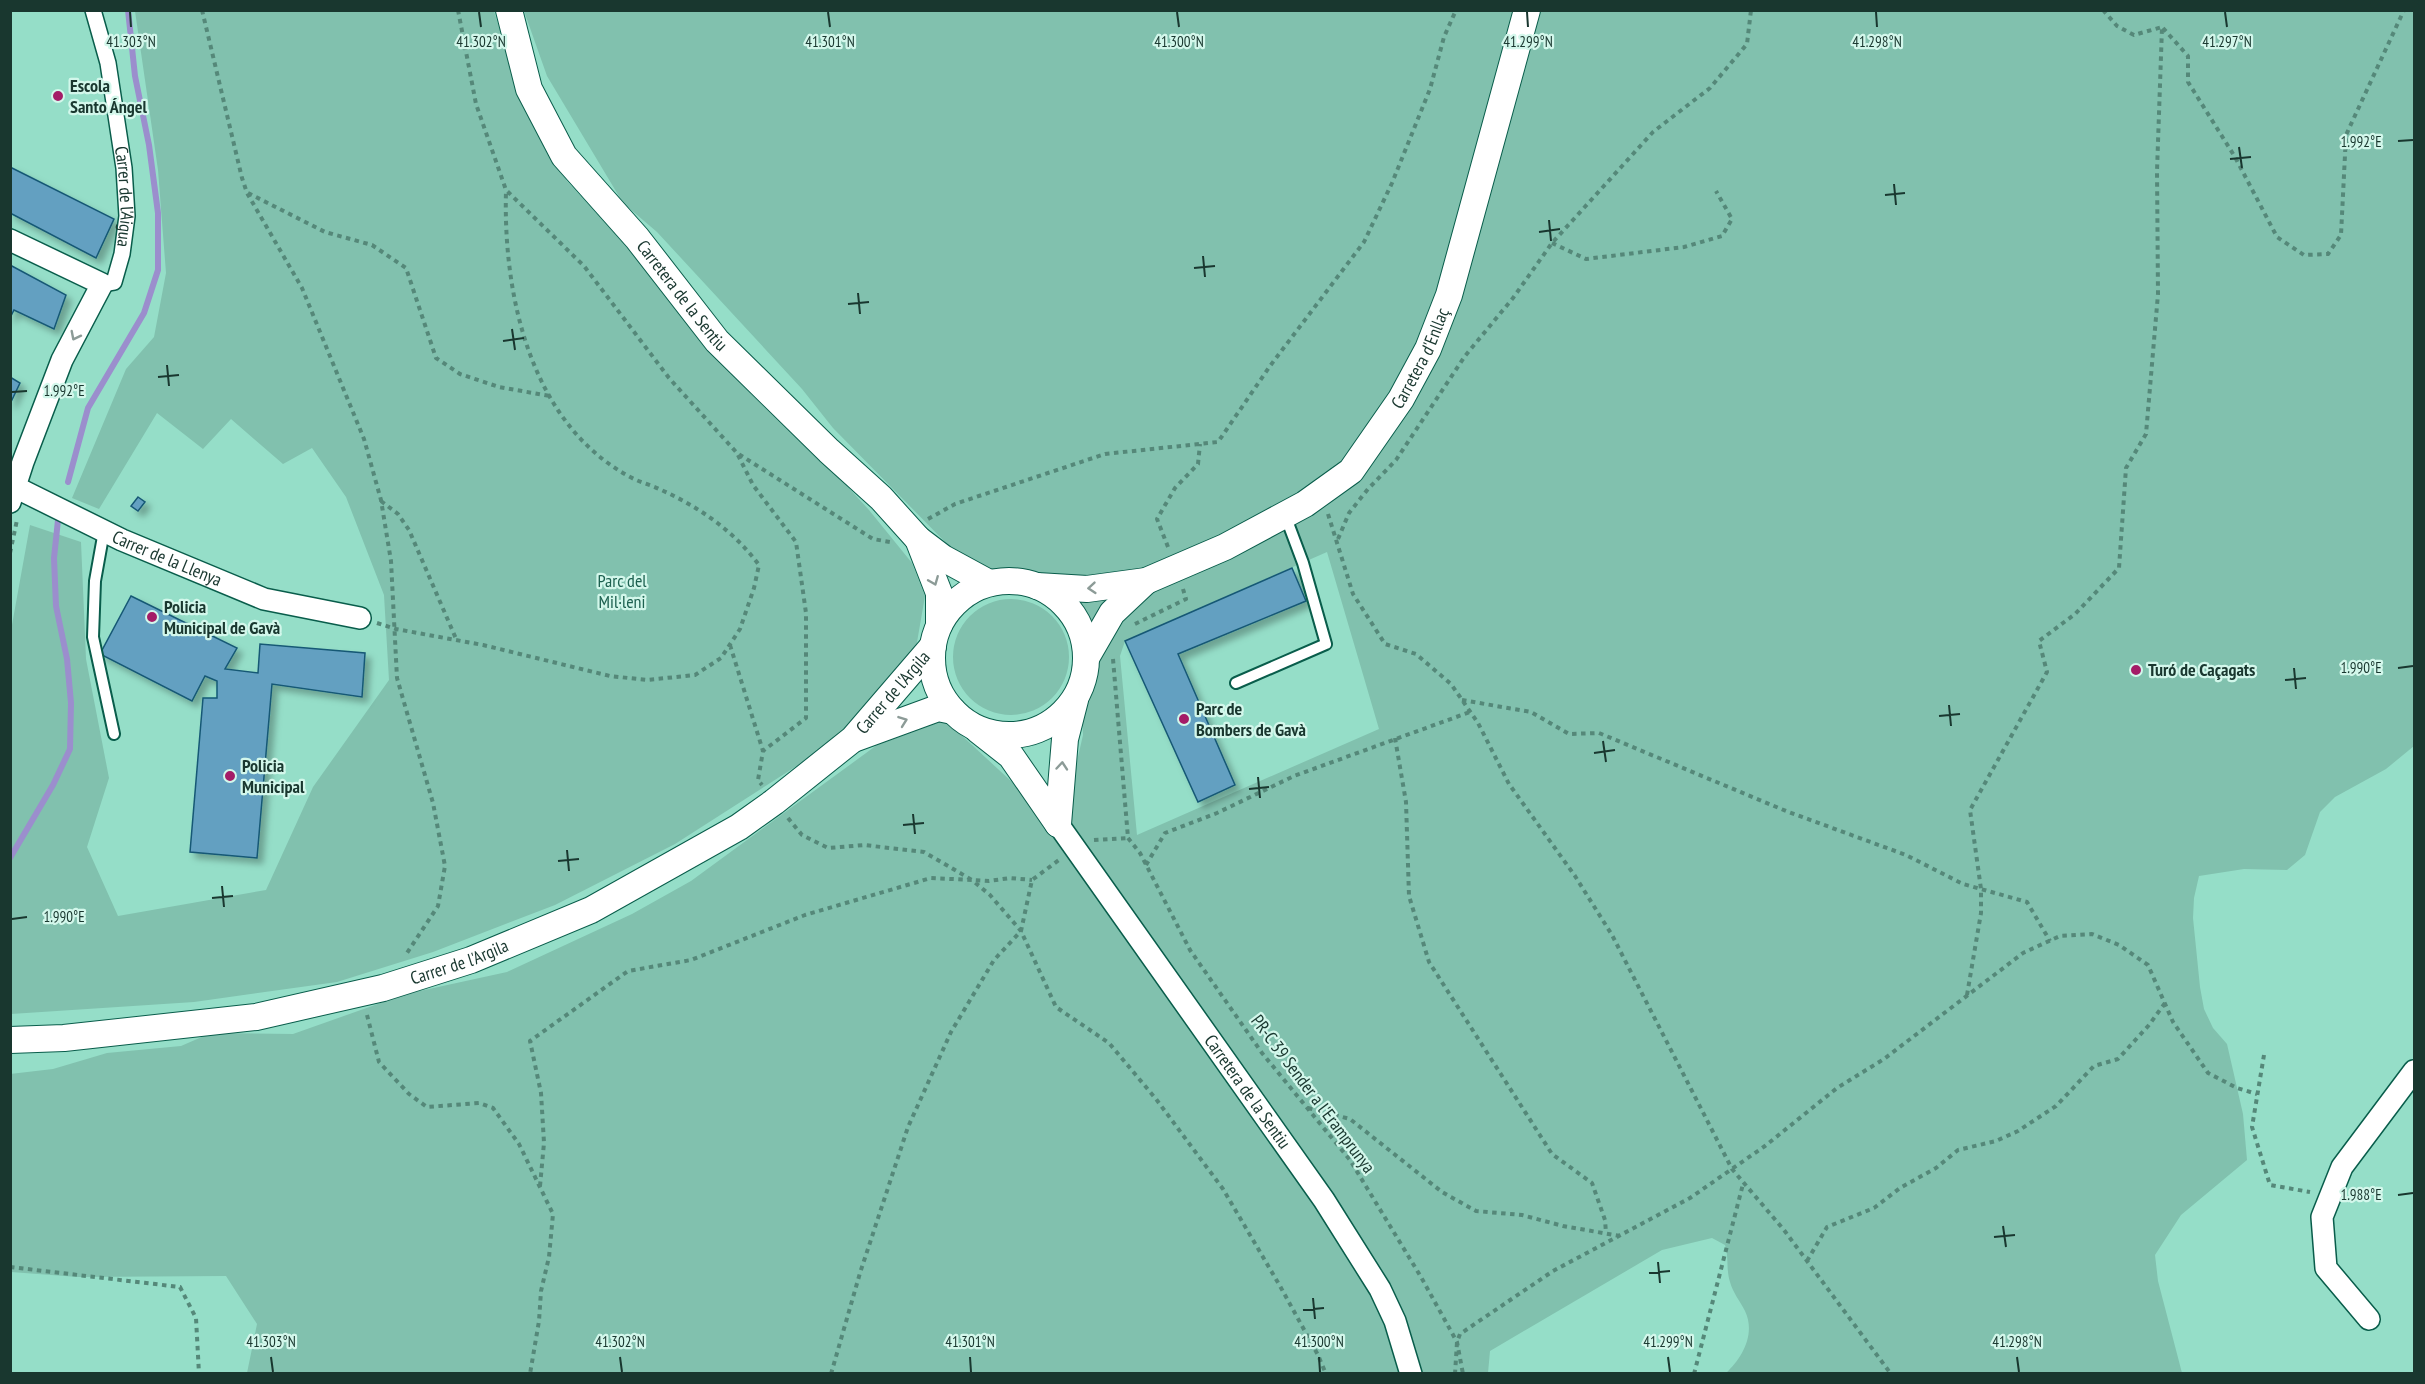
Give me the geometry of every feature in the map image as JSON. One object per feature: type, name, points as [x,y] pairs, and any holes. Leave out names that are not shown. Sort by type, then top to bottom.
[{"type":"street","name":"Carrer de l'Aigua","points":[[15,502],[17,458],[62,360],[102,284],[114,282],[122,255],[127,216],[124,168],[108,63],[93,10]]},
{"type":"street","name":"Carretera de la Sentiu","points":[[509,10],[529,89],[564,156],[637,238],[717,341],[829,451],[881,498],[914,534],[943,558],[989,583]]},
{"type":"street","name":"Carretera d'Enllaç","points":[[1037,586],[1087,589],[1146,581],[1225,547],[1295,510],[1351,471],[1401,399],[1428,349],[1449,295],[1527,10]]},
{"type":"street","points":[[10,240],[102,284]]},
{"type":"street","name":"Carrer de la Llenya","points":[[15,502],[104,531],[264,599],[360,618]]},
{"type":"street","name":"Carretera de la Sentiu","points":[[914,534],[939,593],[936,635]]},
{"type":"street","points":[[1058,824],[1065,739],[1084,677],[1086,658],[1083,635],[1073,614],[1057,597],[1037,586],[1013,580],[989,583],[969,592],[951,606],[936,635],[933,670],[940,692],[953,711],[974,726],[996,734],[1020,734],[1042,728],[1062,714],[1077,696]]},
{"type":"street","name":"Carretera d'Enllaç","points":[[1086,658],[1113,613],[1146,581]]},
{"type":"street","name":"Carrer de l'Argila","points":[[10,1040],[64,1038],[256,1017],[383,988],[471,960],[591,910],[739,827],[853,739],[936,635]]},
{"type":"street","name":"Carrer de l'Argila","points":[[853,739],[938,708],[953,711]]},
{"type":"street","name":"Carretera de la Sentiu","points":[[974,726],[1011,756],[1324,1200],[1380,1289],[1395,1321],[1411,1374]]},
{"type":"street","points":[[2369,1319],[2326,1268],[2322,1217],[2342,1167],[2415,1071]]},
{"type":"lane","points":[[1236,683],[1326,644],[1303,563],[1295,510]]},
{"type":"lane","points":[[104,531],[95,581],[93,637],[114,734]]},
{"type":"path","points":[[202,10],[247,193],[302,288],[364,439],[381,500],[391,561],[397,678],[433,803],[445,866],[438,906],[383,988],[365,1006],[379,1062],[409,1094],[427,1107],[479,1103],[493,1108],[519,1144],[553,1214],[549,1257],[541,1291],[539,1321],[530,1374]]},
{"type":"path","points":[[360,618],[396,629],[568,664],[610,676],[647,680],[695,675],[721,658],[740,629],[759,565],[745,546],[724,527],[661,490],[633,478],[600,456],[566,422],[550,396],[526,346],[512,286],[505,223],[506,190],[476,104],[458,10]]},
{"type":"path","points":[[506,190],[584,266],[669,378],[737,453],[873,539],[889,543],[914,534],[956,504],[1105,454],[1218,442],[1276,357],[1364,242],[1392,183],[1430,89],[1444,37],[1456,10]]},
{"type":"path","points":[[1337,541],[1349,513],[1396,460],[1465,356],[1514,298],[1552,243],[1653,132],[1710,88],[1747,44],[1751,10]]},
{"type":"path","points":[[2103,10],[2117,26],[2134,35],[2162,27]]},
{"type":"path","points":[[2162,27],[2188,56],[2188,82],[2235,157],[2277,237],[2304,255],[2328,254],[2341,235],[2346,135],[2404,10]]},
{"type":"path","points":[[1967,996],[1981,912],[1981,889],[1970,810],[2047,672],[2039,641],[2075,614],[2119,568],[2126,468],[2146,434],[2157,305],[2157,171],[2162,27]]},
{"type":"path","points":[[1552,243],[1586,259],[1684,247],[1722,236],[1732,219],[1716,191]]},
{"type":"path","points":[[247,193],[325,232],[372,245],[406,268],[436,358],[460,374],[499,387],[550,396]]},
{"type":"path","points":[[1169,551],[1157,519],[1175,488],[1198,464],[1200,444]]},
{"type":"path","points":[[737,453],[753,485],[796,542],[806,613],[806,718],[764,751]]},
{"type":"path","points":[[381,500],[398,514],[409,530],[456,641]]},
{"type":"path","points":[[10,553],[15,502]]},
{"type":"path","points":[[1295,510],[1329,515],[1353,594],[1385,644],[1416,654],[1451,684],[1478,723],[1509,784],[1575,876],[1612,936],[1732,1169],[1784,1230],[1891,1374]]},
{"type":"path","points":[[1130,626],[1186,599],[1182,586]]},
{"type":"path","points":[[730,645],[764,751],[758,780],[765,790]]},
{"type":"path","points":[[540,1187],[544,1143],[541,1103],[530,1041],[628,971],[692,960],[805,915],[931,878],[989,881],[1010,878],[1032,880],[1076,848],[1092,840],[1128,838],[1112,648]]},
{"type":"path","points":[[1461,699],[1532,712],[1569,734],[1599,733],[1777,808],[1906,855],[1963,884],[2027,902],[2050,941]]},
{"type":"path","points":[[1146,865],[1165,833],[1217,813],[1294,776],[1470,712]]},
{"type":"path","points":[[1395,738],[1406,802],[1409,896],[1429,962],[1552,1154],[1592,1183],[1605,1220],[1606,1233]]},
{"type":"path","points":[[788,818],[802,835],[828,848],[864,845],[924,852],[972,879],[990,895],[1021,931],[1056,1007],[1109,1043],[1223,1189],[1280,1286],[1326,1374]]},
{"type":"path","name":"PR-C 39 Sender a l'Eramprunya","points":[[1128,838],[1146,865],[1191,950],[1262,1053],[1350,1160],[1421,1277],[1457,1342],[1463,1374]]},
{"type":"path","points":[[831,1374],[860,1273],[908,1127],[951,1032],[994,960],[1021,931],[1032,880]]},
{"type":"path","points":[[1455,1374],[1457,1342],[1460,1334],[1552,1271],[1690,1198],[1765,1146],[1837,1088],[1884,1059],[2023,953],[2060,936],[2091,934],[2119,945],[2148,965],[2173,1022],[2208,1074],[2237,1088],[2258,1094]]},
{"type":"path","points":[[1807,1260],[1827,1227],[1875,1208],[1900,1188],[1936,1168],[1958,1150],[1996,1141],[2056,1106],[2094,1066],[2118,1059],[2149,1025],[2165,1002]]},
{"type":"path","points":[[2264,1055],[2252,1127],[2270,1185],[2300,1192],[2332,1192]]},
{"type":"path","points":[[1307,1107],[1350,1119],[1442,1192],[1476,1211],[1522,1215],[1563,1226],[1621,1236]]},
{"type":"path","points":[[1694,1374],[1743,1184]]},
{"type":"path","points":[[10,1267],[180,1287],[196,1318],[199,1374]]},
{"type":"green space","name":"Parc del Mil·leni","points":[[135,11],[494,11],[526,113],[567,181],[869,510],[912,563],[925,596],[916,648],[887,692],[820,751],[675,844],[555,905],[433,952],[337,982],[194,1002],[11,1014],[10,636],[30,525],[81,542],[86,659],[109,778],[87,847],[118,916],[266,890],[313,787],[389,680],[384,595],[346,497],[312,448],[283,464],[231,419],[203,449],[157,413],[99,509],[72,498],[126,369],[154,337],[166,273],[158,170]]},
{"type":"green space","points":[[524,11],[2414,11],[2414,746],[2386,769],[2335,797],[2320,812],[2305,855],[2287,870],[2244,869],[2199,876],[2194,898],[2193,918],[2200,987],[2204,1009],[2213,1028],[2227,1044],[2243,1114],[2247,1160],[2181,1215],[2155,1255],[2158,1281],[2182,1373],[1726,1373],[1742,1353],[1749,1328],[1745,1311],[1730,1282],[1725,1245],[1712,1238],[1662,1250],[1490,1351],[1488,1373],[247,1373],[257,1324],[226,1276],[78,1277],[11,1272],[10,1074],[53,1069],[107,1053],[181,1046],[211,1033],[293,1034],[406,994],[507,972],[632,914],[691,881],[877,745],[945,720],[1012,782],[1059,840],[1083,735],[1077,583],[995,571],[951,548],[833,428],[802,389],[657,232],[623,203],[547,76]],"holes":[[[1327,552],[1379,729],[1137,835],[1120,656],[1125,641]]]},
{"type":"green space","points":[[1011,599],[1033,603],[1052,616],[1065,635],[1069,657],[1065,679],[1052,698],[1033,711],[1011,715],[989,711],[970,698],[957,679],[953,657],[957,635],[970,616],[989,603]]},
{"type":"building","points":[[10,167],[114,219],[96,258],[10,213]]},
{"type":"building","points":[[10,265],[66,295],[54,329],[14,310],[10,318]]},
{"type":"building","points":[[10,377],[20,383],[10,404]]},
{"type":"building","points":[[138,497],[145,502],[138,511],[131,506]]},
{"type":"building","name":"Parc de Bombers de Gavà","points":[[1292,568],[1306,601],[1178,654],[1235,785],[1198,802],[1125,641]]},
{"type":"building","name":"Policia Municipal","points":[[131,596],[237,648],[225,669],[258,673],[260,644],[365,653],[362,697],[272,684],[257,858],[190,852],[203,698],[217,698],[217,681],[205,676],[192,701],[100,654]]},
{"type":"waterway","points":[[68,482],[88,408],[144,313],[158,270],[158,213],[149,145],[135,76],[128,10]]},
{"type":"waterway","points":[[10,858],[53,785],[70,749],[71,703],[67,659],[56,606],[54,558],[58,520]]},
{"type":"place","name":"Escola Santo Ángel","points":[[58,96]]},
{"type":"place","name":"Policia Municipal de Gavà","points":[[152,617]]},
{"type":"place","name":"Turó de Caçagats","points":[[2136,670]]},
{"type":"place","name":"Parc de Bombers de Gavà","points":[[1184,719]]},
{"type":"place","name":"Policia Municipal","points":[[230,776]]}]
